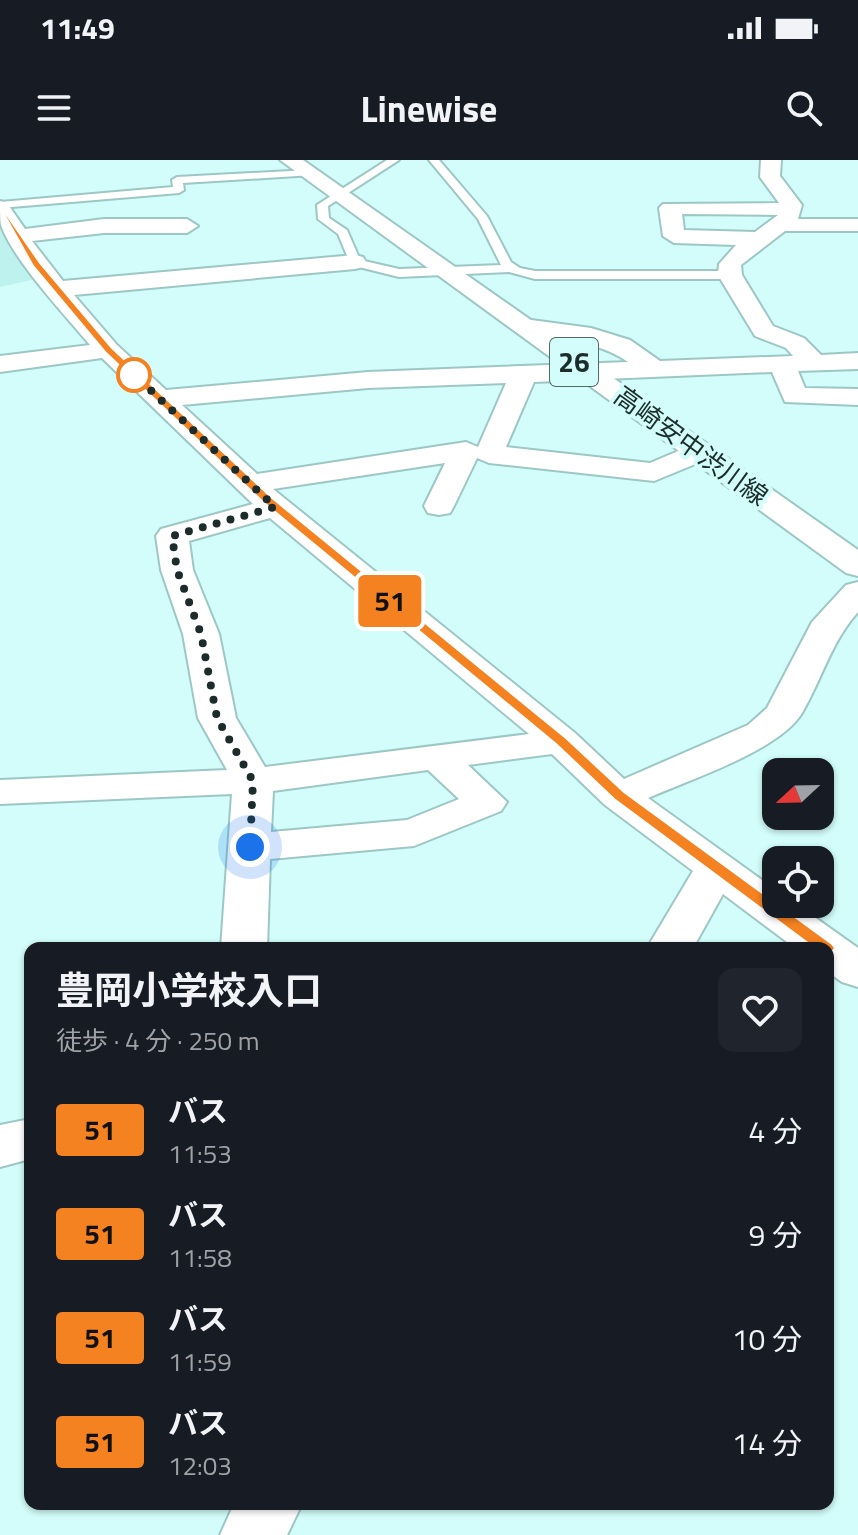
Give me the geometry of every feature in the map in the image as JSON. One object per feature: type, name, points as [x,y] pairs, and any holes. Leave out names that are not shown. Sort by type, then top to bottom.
[{"type":"main road","name":"高崎安中渋川線","points":[[299,167],[858,566]]},
{"type":"street","points":[[771,160],[770,177],[790,201],[786,217],[733,259],[730,275],[764,331],[795,343],[814,362]]},
{"type":"street","points":[[0,206],[57,289],[108,350],[262,495],[561,741],[619,796],[818,942]]},
{"type":"street","points":[[758,239],[674,236],[670,208],[858,225]]},
{"type":"street","points":[[18,236],[104,226],[187,226]]},
{"type":"street","points":[[57,289],[355,262]]},
{"type":"street","points":[[524,326],[591,336],[621,345],[653,368]]},
{"type":"street","points":[[0,364],[108,350]]},
{"type":"street","points":[[158,399],[368,380],[858,361]]},
{"type":"street","points":[[781,363],[795,396],[858,397]]},
{"type":"street","points":[[524,373],[489,454],[654,472],[700,452]]},
{"type":"street","points":[[244,942],[253,781],[217,718],[201,634],[177,570],[172,536],[262,495],[466,451],[439,506]]},
{"type":"street","points":[[619,796],[762,733],[783,713],[824,629],[858,592]]},
{"type":"street","points":[[0,792],[253,781],[561,741]]},
{"type":"street","points":[[250,847],[414,833],[487,802],[436,757]]},
{"type":"street","points":[[673,942],[717,867]]},
{"type":"street","points":[[834,954],[858,971]]},
{"type":"street","points":[[0,1146],[24,1140]]},
{"type":"street","points":[[252,1535],[267,1510]]},
{"type":"lane","points":[[394,160],[322,205],[324,219],[343,232],[355,262],[399,273],[513,268]]},
{"type":"lane","points":[[434,160],[483,218],[506,264],[513,268],[535,275],[730,275]]},
{"type":"lane","points":[[0,206],[179,190],[177,180],[229,172],[299,167]]},
{"type":"shaded area","points":[[0,224],[36,279],[0,287]]},
{"type":"bus line","name":"51","points":[[0,207],[36,264],[108,350],[267,500],[561,741],[619,796],[818,942]]},
{"type":"route","points":[[134,375],[127,368],[275,507],[172,536],[177,570],[201,634],[217,718],[253,781],[250,847]]}]
